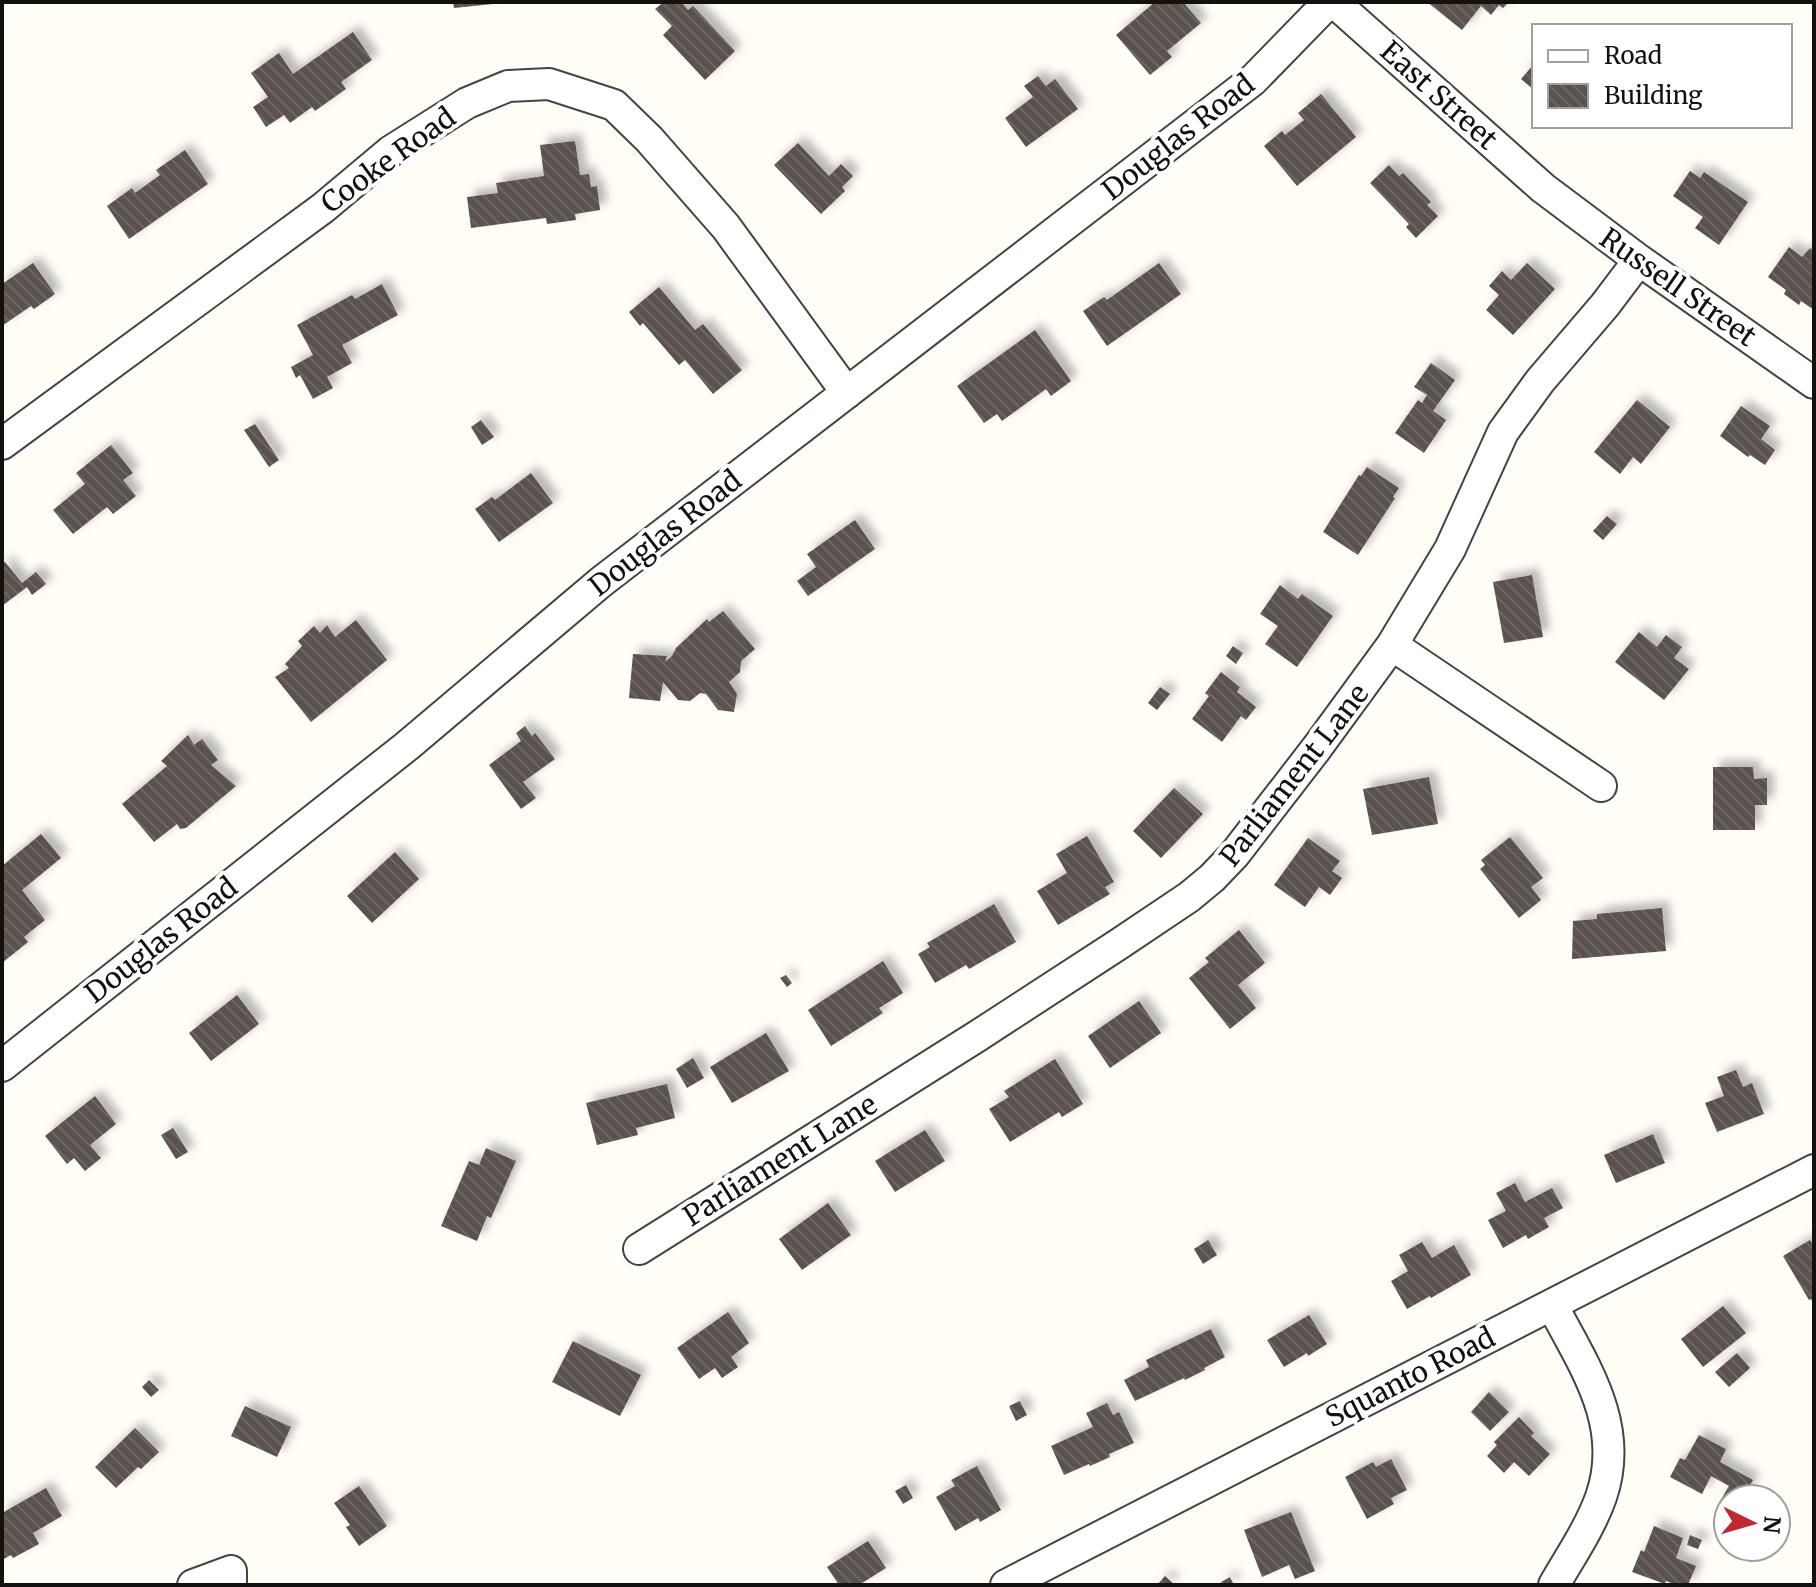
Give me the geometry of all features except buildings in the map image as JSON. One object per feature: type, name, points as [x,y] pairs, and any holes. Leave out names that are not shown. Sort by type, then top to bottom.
[{"type":"street","name":"East Street","points":[[1331,2],[1543,188]]},
{"type":"street","name":"Douglas Road","points":[[2,1066],[407,746],[601,582],[1253,80],[1331,2]]},
{"type":"street","name":"Cooke Road","points":[[2,444],[323,208],[391,151],[467,103],[508,86],[549,84],[614,105],[649,139],[726,227],[847,393]]},
{"type":"street","name":"Russell Street","points":[[1543,188],[1814,383]]},
{"type":"street","name":"Parliament Lane","points":[[639,1249],[962,1045],[1189,897],[1212,878],[1234,855],[1316,749],[1392,645],[1450,549],[1503,432],[1540,381],[1639,260]]},
{"type":"street","points":[[1392,645],[1601,786]]},
{"type":"street","name":"Squanto Road","points":[[1006,1585],[1052,1574],[1552,1305],[1814,1170]]},
{"type":"street","points":[[1552,1305],[1598,1394],[1606,1422],[1609,1451],[1605,1480],[1596,1508],[1554,1585]]},
{"type":"street","points":[[193,1585],[231,1578]]}]
